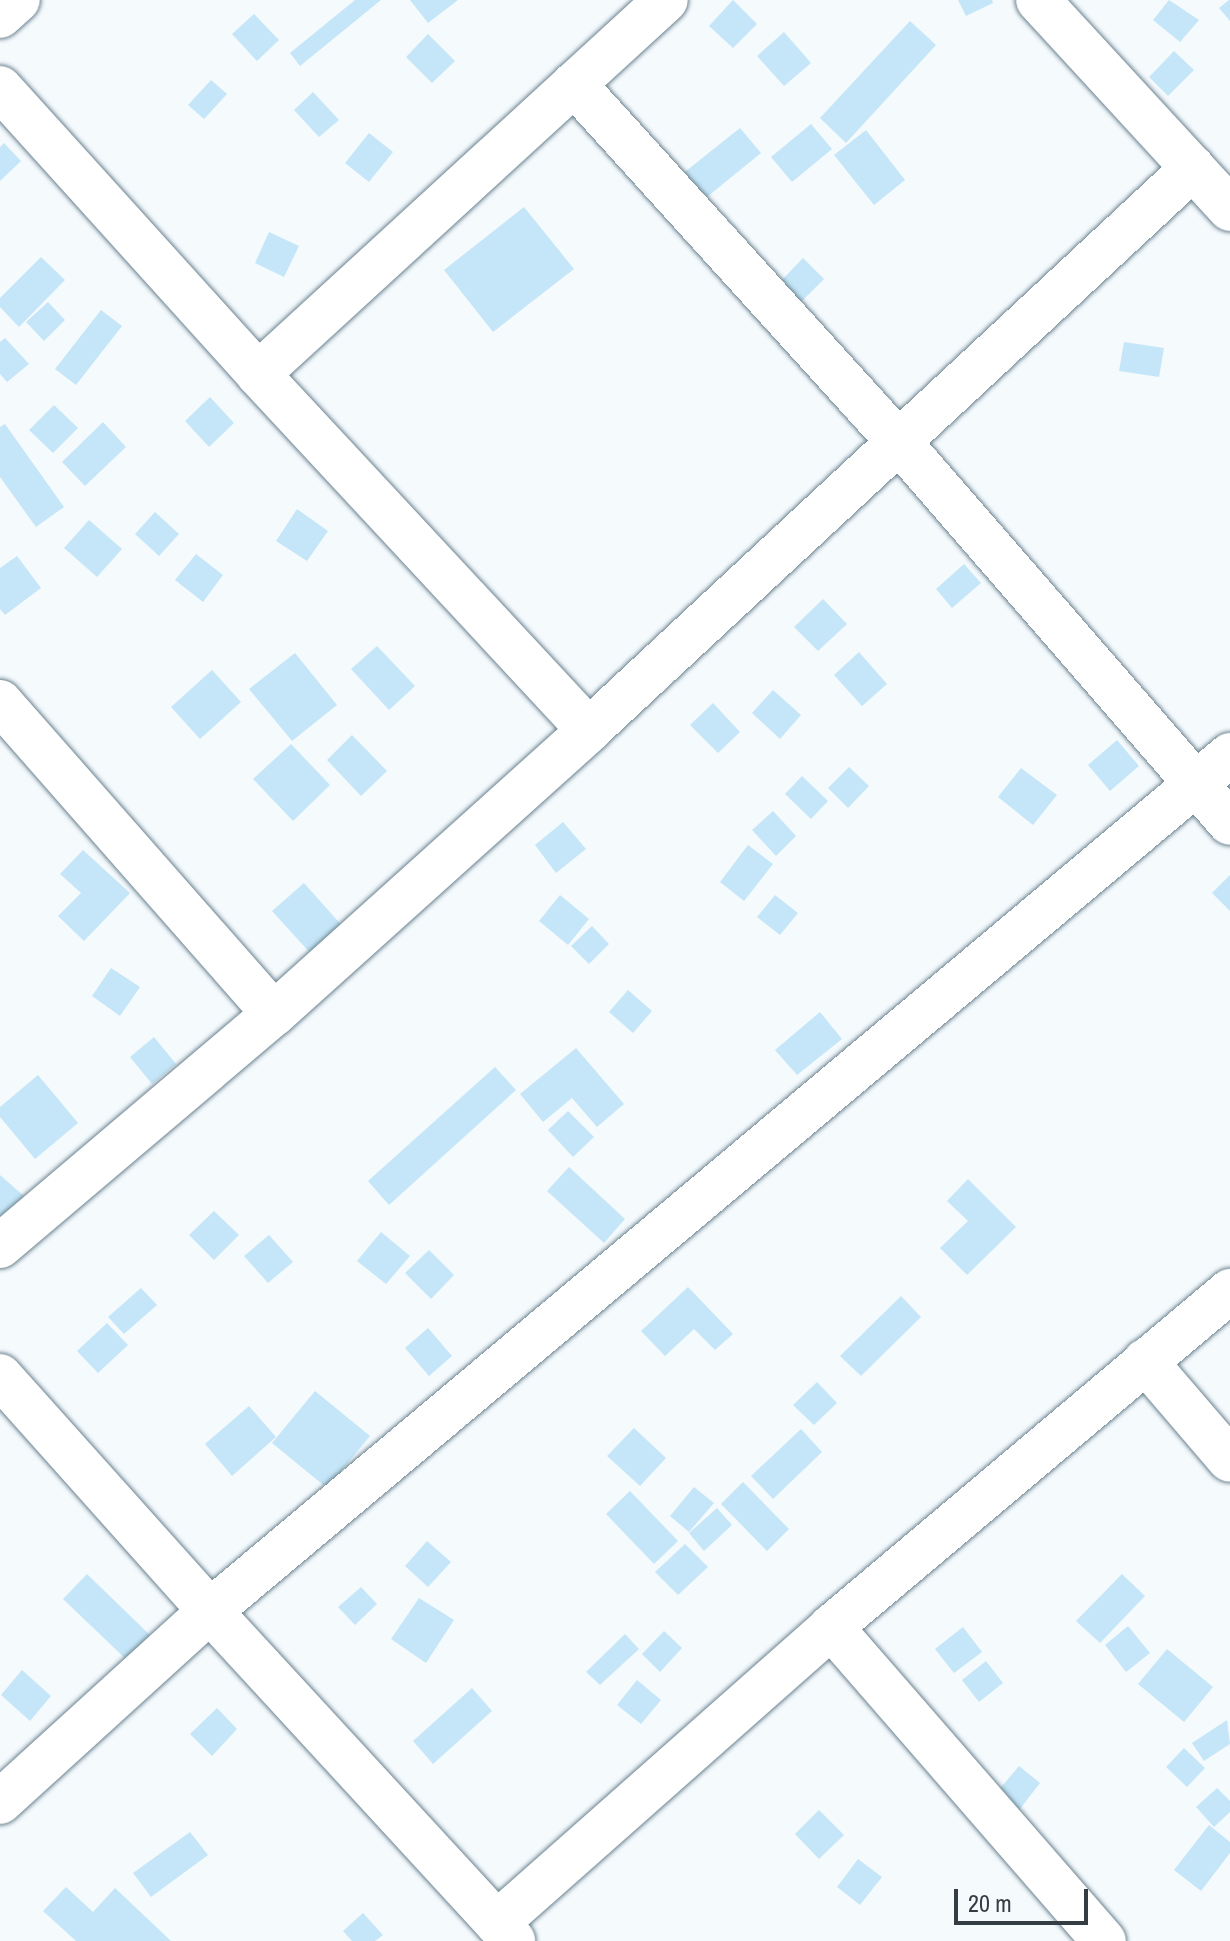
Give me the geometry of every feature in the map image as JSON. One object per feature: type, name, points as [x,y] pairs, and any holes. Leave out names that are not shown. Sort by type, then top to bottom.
[{"type":"street","points":[[0,16],[18,0]]},
{"type":"street","points":[[258,374],[666,0]]},
{"type":"street","points":[[1038,0],[1230,209]]},
{"type":"street","points":[[574,84],[900,443],[1230,823]]},
{"type":"street","points":[[0,88],[258,374],[589,730]]},
{"type":"street","points":[[0,1246],[274,1014],[589,730],[1193,168]]},
{"type":"street","points":[[0,702],[274,1014]]},
{"type":"street","points":[[0,1802],[210,1611],[1230,755]]},
{"type":"street","points":[[0,1376],[210,1611],[505,1932],[831,1627],[1230,1291]]},
{"type":"street","points":[[1145,1361],[1230,1460]]},
{"type":"street","points":[[831,1627],[1104,1941]]},
{"type":"building","points":[[355,0],[381,0],[300,66],[290,53]]},
{"type":"building","points":[[410,0],[458,0],[428,23]]},
{"type":"building","points":[[733,0],[757,24],[733,48],[709,26]]},
{"type":"building","points":[[958,0],[992,0],[993,3],[966,16]]},
{"type":"building","points":[[1169,0],[1199,20],[1180,42],[1153,20]]},
{"type":"building","points":[[1230,0],[1230,21],[1219,8]]},
{"type":"building","points":[[254,14],[279,40],[257,61],[232,34]]},
{"type":"building","points":[[910,21],[936,45],[846,143],[820,118]]},
{"type":"building","points":[[784,32],[811,63],[784,86],[757,56]]},
{"type":"building","points":[[428,34],[455,61],[432,83],[406,57]]},
{"type":"building","points":[[1174,51],[1194,70],[1168,96],[1149,77]]},
{"type":"building","points":[[211,80],[227,94],[204,119],[188,105]]},
{"type":"building","points":[[313,92],[339,120],[319,137],[294,110]]},
{"type":"building","points":[[811,124],[832,149],[792,182],[771,157]]},
{"type":"building","points":[[740,128],[761,153],[702,201],[681,175]]},
{"type":"building","points":[[866,130],[905,180],[874,205],[834,155]]},
{"type":"building","points":[[369,133],[393,152],[369,182],[345,163]]},
{"type":"building","points":[[4,143],[21,161],[0,181],[0,147]]},
{"type":"building","points":[[524,207],[574,269],[493,332],[444,270]]},
{"type":"building","points":[[269,232],[299,246],[284,277],[255,263]]},
{"type":"building","points":[[41,257],[65,280],[19,327],[0,307],[0,298]]},
{"type":"building","points":[[803,258],[824,279],[801,302],[780,282]]},
{"type":"building","points":[[48,302],[65,320],[44,341],[26,322]]},
{"type":"building","points":[[101,310],[122,326],[76,385],[55,369]]},
{"type":"building","points":[[5,338],[29,364],[7,382],[0,374],[0,342]]},
{"type":"building","points":[[1124,342],[1164,348],[1159,377],[1119,371]]},
{"type":"building","points":[[210,397],[234,423],[209,447],[185,421]]},
{"type":"building","points":[[54,405],[78,428],[53,453],[29,430]]},
{"type":"building","points":[[103,422],[126,447],[85,486],[62,462]]},
{"type":"building","points":[[5,424],[64,507],[36,527],[0,477],[0,427]]},
{"type":"building","points":[[297,509],[328,531],[307,561],[276,541]]},
{"type":"building","points":[[155,512],[179,534],[159,556],[135,534]]},
{"type":"building","points":[[89,520],[122,549],[97,577],[64,548]]},
{"type":"building","points":[[196,554],[223,575],[203,602],[175,580]]},
{"type":"building","points":[[17,556],[41,588],[5,615],[0,609],[0,568]]},
{"type":"building","points":[[964,564],[981,583],[952,608],[936,589]]},
{"type":"building","points":[[823,599],[847,624],[818,651],[794,627]]},
{"type":"building","points":[[377,646],[415,686],[389,710],[351,669]]},
{"type":"building","points":[[859,652],[887,684],[862,706],[834,675]]},
{"type":"building","points":[[295,653],[337,705],[292,741],[249,689]]},
{"type":"building","points":[[212,670],[241,702],[200,739],[171,707]]},
{"type":"building","points":[[773,690],[801,715],[780,739],[752,713]]},
{"type":"building","points":[[713,703],[740,732],[718,753],[690,725]]},
{"type":"building","points":[[352,735],[387,771],[361,796],[327,760]]},
{"type":"building","points":[[1117,740],[1139,766],[1110,791],[1088,765]]},
{"type":"building","points":[[291,744],[330,785],[293,821],[253,779]]},
{"type":"building","points":[[849,767],[869,786],[848,808],[828,788]]},
{"type":"building","points":[[1021,768],[1057,795],[1033,825],[998,797]]},
{"type":"building","points":[[802,776],[828,801],[811,819],[785,794]]},
{"type":"building","points":[[773,811],[796,836],[776,856],[752,830]]},
{"type":"building","points":[[563,822],[586,849],[556,873],[535,845]]},
{"type":"building","points":[[748,845],[773,864],[744,901],[720,882]]},
{"type":"building","points":[[83,850],[130,893],[84,941],[58,916],[81,893],[60,874]]},
{"type":"building","points":[[1230,875],[1230,911],[1212,893]]},
{"type":"building","points":[[304,883],[344,928],[313,956],[272,911]]},
{"type":"building","points":[[560,895],[589,919],[568,945],[539,921]]},
{"type":"building","points":[[775,895],[798,913],[780,935],[757,917]]},
{"type":"building","points":[[592,926],[609,944],[589,964],[571,946]]},
{"type":"building","points":[[111,968],[140,987],[120,1016],[92,996]]},
{"type":"building","points":[[628,990],[652,1011],[633,1033],[609,1012]]},
{"type":"building","points":[[820,1012],[842,1039],[797,1075],[775,1050]]},
{"type":"building","points":[[154,1037],[176,1064],[152,1084],[130,1057]]},
{"type":"building","points":[[576,1048],[624,1104],[597,1127],[572,1098],[543,1122],[520,1094]]},
{"type":"building","points":[[495,1067],[516,1090],[389,1205],[368,1181]]},
{"type":"building","points":[[38,1075],[78,1123],[35,1159],[0,1117],[0,1107]]},
{"type":"building","points":[[568,1111],[594,1137],[573,1157],[548,1130]]},
{"type":"building","points":[[569,1167],[625,1219],[604,1243],[547,1191]]},
{"type":"building","points":[[0,1175],[32,1203],[0,1241]]},
{"type":"building","points":[[968,1179],[1016,1227],[967,1275],[940,1248],[968,1221],[947,1201]]},
{"type":"building","points":[[214,1211],[239,1235],[214,1260],[189,1235]]},
{"type":"building","points":[[381,1232],[410,1256],[386,1284],[357,1261]]},
{"type":"building","points":[[269,1235],[293,1262],[268,1283],[244,1256]]},
{"type":"building","points":[[429,1250],[454,1275],[431,1299],[405,1273]]},
{"type":"building","points":[[688,1287],[733,1334],[715,1350],[694,1329],[665,1356],[641,1331]]},
{"type":"building","points":[[141,1288],[157,1305],[124,1334],[108,1317]]},
{"type":"building","points":[[901,1296],[921,1317],[861,1376],[840,1356]]},
{"type":"building","points":[[107,1323],[128,1345],[98,1373],[77,1351]]},
{"type":"building","points":[[428,1328],[452,1356],[429,1376],[405,1348]]},
{"type":"building","points":[[817,1382],[837,1403],[814,1425],[793,1405]]},
{"type":"building","points":[[315,1391],[370,1436],[327,1488],[272,1443]]},
{"type":"building","points":[[249,1406],[276,1437],[232,1476],[205,1444]]},
{"type":"building","points":[[634,1428],[666,1458],[640,1486],[607,1456]]},
{"type":"building","points":[[801,1429],[822,1452],[773,1499],[751,1476]]},
{"type":"building","points":[[743,1482],[789,1529],[767,1551],[721,1504]]},
{"type":"building","points":[[694,1487],[714,1503],[689,1532],[670,1516]]},
{"type":"building","points":[[630,1491],[678,1541],[654,1564],[606,1514]]},
{"type":"building","points":[[717,1508],[732,1525],[704,1551],[689,1533]]},
{"type":"building","points":[[427,1541],[451,1562],[428,1587],[405,1566]]},
{"type":"building","points":[[685,1544],[708,1567],[678,1595],[655,1572]]},
{"type":"building","points":[[87,1574],[154,1639],[131,1664],[63,1599]]},
{"type":"building","points":[[1122,1574],[1145,1596],[1100,1643],[1076,1621]]},
{"type":"building","points":[[361,1587],[377,1604],[355,1625],[338,1607]]},
{"type":"building","points":[[419,1598],[454,1620],[426,1663],[391,1639]]},
{"type":"building","points":[[1128,1626],[1150,1653],[1126,1672],[1105,1645]]},
{"type":"building","points":[[963,1627],[982,1652],[954,1673],[935,1649]]},
{"type":"building","points":[[664,1631],[682,1648],[660,1672],[642,1654]]},
{"type":"building","points":[[625,1634],[639,1649],[600,1685],[586,1672]]},
{"type":"building","points":[[1167,1649],[1213,1687],[1184,1722],[1138,1684]]},
{"type":"building","points":[[986,1661],[1003,1683],[979,1702],[962,1680]]},
{"type":"building","points":[[22,1670],[51,1696],[30,1721],[1,1695]]},
{"type":"building","points":[[637,1680],[661,1700],[641,1724],[617,1705]]},
{"type":"building","points":[[472,1688],[492,1711],[433,1764],[413,1741]]},
{"type":"building","points":[[217,1708],[237,1729],[212,1756],[190,1734]]},
{"type":"building","points":[[1227,1720],[1230,1744],[1204,1761],[1192,1743]]},
{"type":"building","points":[[1184,1748],[1205,1768],[1187,1787],[1166,1767]]},
{"type":"building","points":[[1019,1766],[1040,1783],[1019,1810],[997,1792]]},
{"type":"building","points":[[1217,1788],[1230,1801],[1230,1812],[1214,1827],[1196,1807]]},
{"type":"building","points":[[819,1810],[844,1835],[819,1859],[795,1834]]},
{"type":"building","points":[[1209,1825],[1230,1842],[1230,1853],[1201,1891],[1174,1870]]},
{"type":"building","points":[[190,1832],[208,1855],[151,1897],[133,1873]]},
{"type":"building","points":[[858,1859],[882,1877],[860,1905],[837,1887]]},
{"type":"building","points":[[66,1887],[93,1912],[115,1888],[171,1941],[76,1941],[43,1911]]},
{"type":"building","points":[[363,1913],[383,1935],[375,1941],[352,1941],[343,1931]]}]
